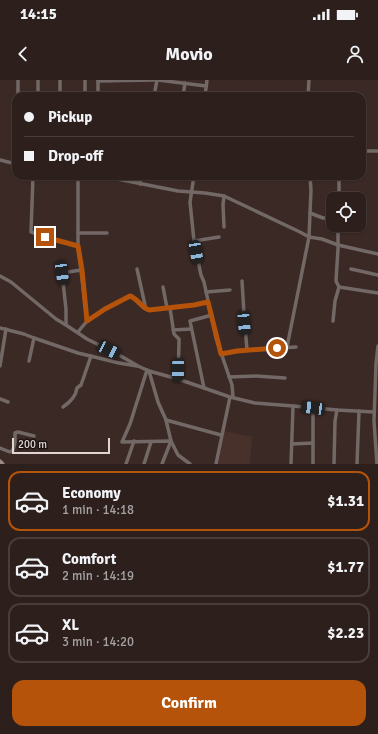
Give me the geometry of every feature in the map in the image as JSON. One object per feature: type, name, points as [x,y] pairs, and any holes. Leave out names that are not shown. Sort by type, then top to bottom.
[{"type":"street","points":[[18,80],[18,92]]},
{"type":"street","points":[[38,80],[38,92]]},
{"type":"street","points":[[60,80],[60,92]]},
{"type":"street","points":[[85,80],[85,92]]},
{"type":"street","points":[[98,92],[98,80],[154,80]]},
{"type":"street","points":[[155,92],[157,80],[206,86]]},
{"type":"street","points":[[205,92],[207,80]]},
{"type":"street","points":[[308,92],[309,80]]},
{"type":"street","points":[[184,92],[185,83]]},
{"type":"street","points":[[366,151],[378,151]]},
{"type":"street","points":[[0,160],[12,163]]},
{"type":"street","points":[[32,180],[31,232],[78,246]]},
{"type":"street","points":[[78,180],[78,246],[87,321]]},
{"type":"street","points":[[121,180],[178,191],[192,191],[224,196],[309,237],[322,238],[338,245],[378,254]]},
{"type":"street","points":[[140,180],[140,184]]},
{"type":"street","points":[[193,180],[190,202],[194,241],[221,354],[232,385],[231,397],[221,435],[216,464]]},
{"type":"street","points":[[287,347],[309,237],[310,180]]},
{"type":"street","points":[[339,180],[339,192]]},
{"type":"street","points":[[224,196],[224,227]]},
{"type":"street","points":[[310,212],[326,218]]},
{"type":"street","points":[[333,321],[335,301],[339,287],[336,281],[338,232]]},
{"type":"street","points":[[78,233],[107,233]]},
{"type":"street","points":[[194,241],[219,237]]},
{"type":"street","points":[[137,269],[145,305],[144,308]]},
{"type":"street","points":[[351,269],[378,275]]},
{"type":"street","points":[[66,325],[66,309],[62,273],[82,270]]},
{"type":"street","points":[[0,276],[11,282],[56,318],[87,339],[148,370],[231,397],[255,403],[374,412]]},
{"type":"street","points":[[242,281],[247,350]]},
{"type":"street","points":[[163,287],[174,334],[180,342],[178,379]]},
{"type":"street","points":[[339,287],[378,293]]},
{"type":"street","points":[[206,292],[230,290]]},
{"type":"street","points":[[78,332],[87,321],[105,309],[130,296],[132,296],[144,308],[149,310],[208,302]]},
{"type":"street","points":[[204,388],[190,321],[212,315]]},
{"type":"street","points":[[0,328],[24,334],[78,353],[138,366]]},
{"type":"street","points":[[0,366],[6,329]]},
{"type":"street","points":[[173,330],[191,329]]},
{"type":"street","points":[[29,361],[34,338]]},
{"type":"street","points":[[377,464],[376,421],[374,412],[378,346]]},
{"type":"street","points":[[221,354],[247,350],[296,347]]},
{"type":"street","points":[[63,408],[68,404],[77,388],[81,385],[91,356]]},
{"type":"street","points":[[148,370],[158,402],[166,420],[171,441],[178,455],[187,463]]},
{"type":"street","points":[[148,370],[130,424],[122,442],[171,441]]},
{"type":"street","points":[[229,377],[256,376],[285,378]]},
{"type":"street","points":[[0,399],[8,402]]},
{"type":"street","points":[[291,464],[293,406]]},
{"type":"street","points":[[313,408],[313,464]]},
{"type":"street","points":[[334,464],[335,421],[337,410]]},
{"type":"street","points":[[357,464],[359,411]]},
{"type":"street","points":[[166,420],[221,435]]},
{"type":"street","points":[[0,448],[10,452],[13,450],[15,433],[18,432],[34,436]]},
{"type":"street","points":[[126,464],[134,441]]},
{"type":"street","points":[[162,464],[171,441]]},
{"type":"street","points":[[144,464],[151,442]]},
{"type":"street","points":[[292,444],[313,443]]},
{"type":"shaded area","points":[[224,431],[252,437],[250,464],[218,464]]},
{"type":"route","points":[[45,237],[78,246],[87,321],[105,309],[130,296],[132,296],[144,308],[149,310],[208,302],[221,354],[237,351],[277,348]]}]
